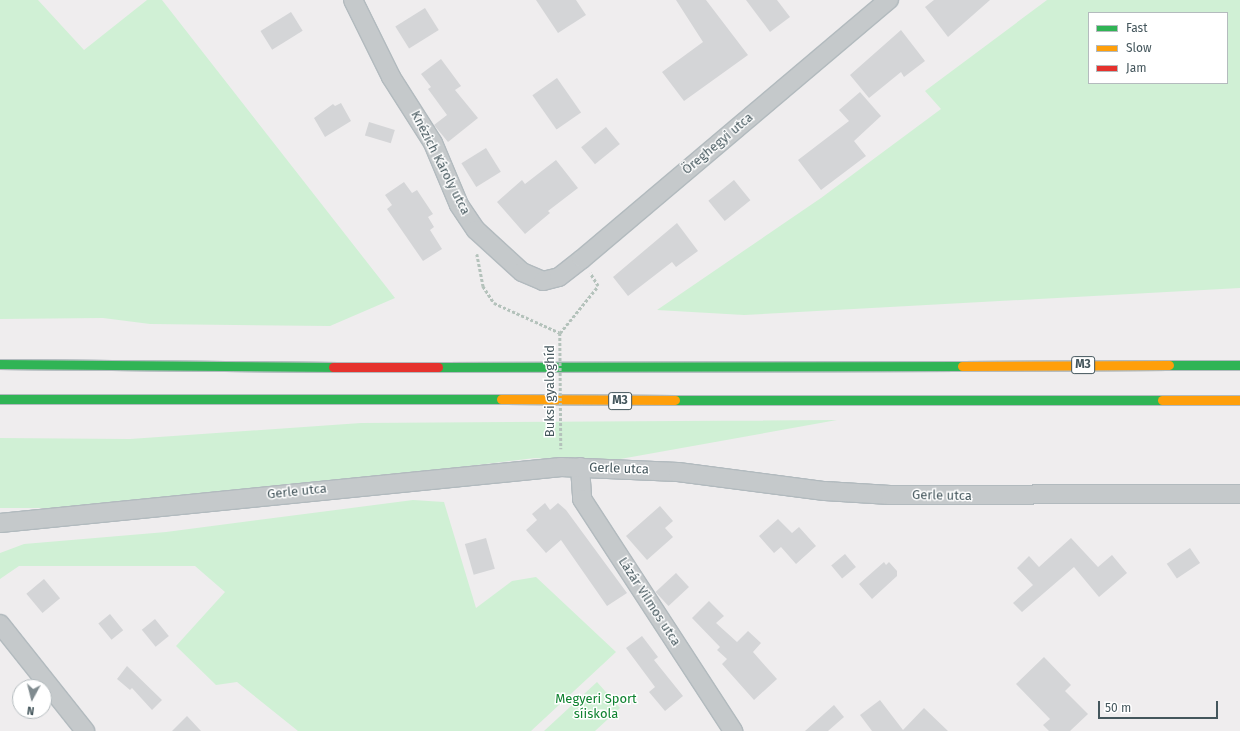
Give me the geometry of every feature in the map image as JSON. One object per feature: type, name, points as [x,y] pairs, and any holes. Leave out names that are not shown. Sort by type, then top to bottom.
[{"type":"highway","name":"M3","points":[[0,364],[358,367],[1240,364]]},
{"type":"highway","name":"M3","points":[[0,399],[1240,400]]},
{"type":"street","name":"Knézich Károly utca","points":[[354,0],[391,77],[433,143],[459,205],[476,230],[522,272],[543,281]]},
{"type":"street","name":"Öreghegyi utca","points":[[543,281],[559,277],[582,259],[889,0]]},
{"type":"street","name":"Gerle utca","points":[[0,523],[349,486],[580,467],[678,472],[825,491],[890,495],[1240,494]]},
{"type":"street","name":"Lázár Vilmos utca","points":[[580,467],[582,499],[733,731]]},
{"type":"street","points":[[0,624],[85,731]]},
{"type":"path","points":[[476,230],[478,261],[487,295],[503,309],[560,333],[598,286]]},
{"type":"path","name":"Buksi gyaloghíd","points":[[560,333],[561,449]]},
{"type":"green space","points":[[0,0],[38,0],[84,50],[147,0],[162,0],[395,298],[330,326],[150,324],[103,318],[0,319]]},
{"type":"green space","points":[[1047,0],[1240,0],[1240,288],[744,315],[657,310],[821,198],[941,109],[925,91]]},
{"type":"green space","points":[[837,420],[598,463],[535,458],[126,508],[0,508],[0,438],[130,439],[361,423]]},
{"type":"green space","points":[[413,500],[444,502],[476,608],[512,581],[536,577],[616,652],[531,731],[298,731],[237,682],[216,685],[176,646],[225,592],[195,566],[19,566],[0,579],[0,553],[24,544],[166,532]]},
{"type":"green space","name":"Megyeri Sport síiskola","points":[[597,682],[620,708],[595,731],[544,731]]},
{"type":"building","points":[[536,0],[576,0],[586,15],[558,33]]},
{"type":"building","points":[[676,0],[706,0],[748,55],[684,101],[662,72],[703,42]]},
{"type":"building","points":[[746,0],[777,0],[790,17],[770,32]]},
{"type":"building","points":[[934,0],[990,0],[948,37],[925,7]]},
{"type":"building","points":[[425,8],[439,30],[409,49],[395,27]]},
{"type":"building","points":[[291,12],[303,31],[272,50],[260,31]]},
{"type":"building","points":[[901,30],[925,61],[904,77],[901,72],[869,98],[850,75]]},
{"type":"building","points":[[441,59],[461,86],[455,90],[478,118],[448,142],[434,125],[447,115],[428,89],[431,87],[421,74]]},
{"type":"building","points":[[557,78],[581,112],[557,130],[532,95]]},
{"type":"building","points":[[860,92],[881,116],[854,141],[866,156],[821,190],[798,160],[849,121],[839,110]]},
{"type":"building","points":[[341,103],[351,121],[325,137],[314,118],[333,104],[335,106]]},
{"type":"building","points":[[369,122],[395,130],[391,143],[365,135]]},
{"type":"building","points":[[606,127],[620,144],[595,164],[581,147]]},
{"type":"building","points":[[486,148],[501,172],[476,187],[461,163]]},
{"type":"building","points":[[556,160],[578,188],[548,211],[550,213],[525,234],[497,202],[522,180],[525,184]]},
{"type":"building","points":[[734,180],[750,200],[725,221],[708,201]]},
{"type":"building","points":[[404,182],[412,193],[417,190],[433,214],[428,217],[434,227],[430,230],[442,249],[423,261],[387,209],[392,205],[385,195]]},
{"type":"building","points":[[677,223],[698,251],[676,267],[672,262],[628,296],[613,277]]},
{"type":"building","points":[[545,503],[550,510],[558,503],[566,510],[627,593],[607,606],[561,540],[546,553],[526,530],[537,520],[532,514]]},
{"type":"building","points":[[660,506],[673,521],[665,528],[673,537],[647,560],[626,536]]},
{"type":"building","points":[[778,519],[792,533],[799,527],[816,546],[796,564],[781,547],[774,553],[759,536]]},
{"type":"building","points":[[486,538],[495,569],[474,575],[465,544]]},
{"type":"building","points":[[1071,538],[1098,567],[1112,555],[1127,573],[1099,597],[1074,567],[1022,612],[1013,603],[1033,585],[1017,568],[1029,556],[1039,567]]},
{"type":"building","points":[[1190,548],[1200,563],[1177,579],[1167,564]]},
{"type":"building","points":[[845,554],[856,567],[842,579],[831,566]]},
{"type":"building","points":[[884,562],[886,565],[889,562],[897,571],[897,576],[872,599],[859,584]]},
{"type":"building","points":[[676,573],[689,587],[668,606],[656,592]]},
{"type":"building","points":[[44,579],[60,598],[42,613],[26,594]]},
{"type":"building","points":[[709,601],[724,616],[716,623],[737,642],[748,631],[761,643],[753,652],[777,679],[754,700],[722,664],[727,659],[717,650],[720,647],[692,618]]},
{"type":"building","points":[[110,614],[123,630],[112,640],[98,623]]},
{"type":"building","points":[[155,619],[169,636],[156,647],[142,630]]},
{"type":"building","points":[[642,636],[658,657],[654,660],[683,696],[665,711],[649,692],[655,687],[626,648]]},
{"type":"building","points":[[1044,657],[1071,685],[1065,691],[1088,714],[1070,731],[1049,731],[1043,725],[1050,719],[1016,684]]},
{"type":"building","points":[[127,666],[162,700],[152,710],[132,688],[130,690],[117,679]]},
{"type":"building","points":[[880,700],[903,730],[924,708],[948,731],[872,731],[860,715]]},
{"type":"building","points":[[834,705],[844,717],[828,731],[805,731]]},
{"type":"building","points":[[187,716],[201,731],[172,731]]},
{"type":"traffic: fast","points":[[0,364],[333,367]]},
{"type":"traffic: fast","points":[[1169,365],[1240,365]]},
{"type":"traffic: fast","points":[[438,367],[962,366]]},
{"type":"traffic: fast","points":[[0,399],[501,399]]},
{"type":"traffic: fast","points":[[675,400],[1162,400]]},
{"type":"traffic: slow","points":[[962,366],[1169,365]]},
{"type":"traffic: slow","points":[[501,399],[675,400]]},
{"type":"traffic: slow","points":[[1162,400],[1240,400]]},
{"type":"traffic: jam","points":[[333,367],[438,367]]}]
